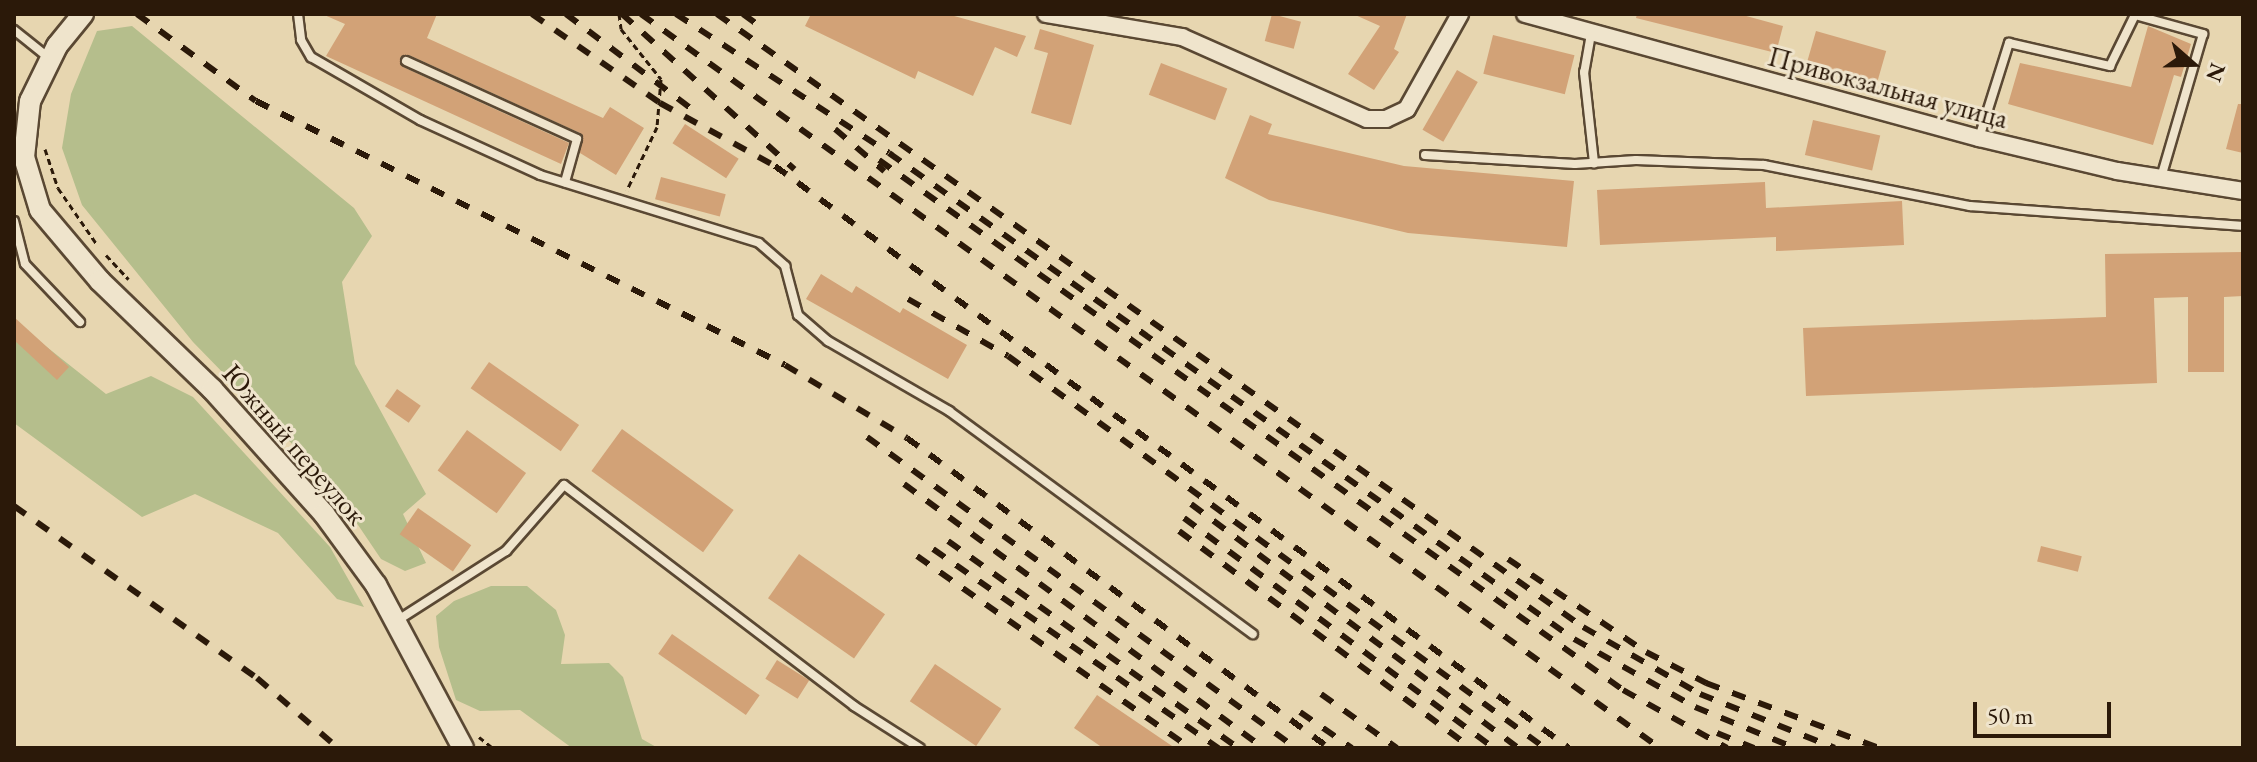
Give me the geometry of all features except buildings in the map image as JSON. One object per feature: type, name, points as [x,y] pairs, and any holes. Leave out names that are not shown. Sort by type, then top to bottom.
[{"type":"street","points":[[19,157],[30,101],[50,58],[83,14]]},
{"type":"street","points":[[1046,14],[1182,37],[1367,119],[1386,119],[1407,109],[1460,14]]},
{"type":"street","name":"Привокзальная улица","points":[[1525,14],[1572,21],[1591,34],[1979,138],[2160,180],[2243,191]]},
{"type":"street","name":"Южный переулок","points":[[19,157],[40,210],[100,281],[212,389],[324,514],[376,585],[463,748]]},
{"type":"lane","points":[[298,14],[301,40],[311,57],[420,120],[565,182],[759,243],[777,255],[785,266],[798,315],[828,341],[949,411],[1253,634]]},
{"type":"lane","points":[[1979,138],[2009,43],[2110,66],[2135,15],[2203,34],[2160,180]]},
{"type":"lane","points":[[14,30],[50,58]]},
{"type":"lane","points":[[1591,34],[1584,72],[1594,163]]},
{"type":"lane","points":[[406,61],[577,139],[565,182]]},
{"type":"lane","points":[[1425,155],[1594,163],[1764,165],[1970,206],[2243,226]]},
{"type":"lane","points":[[14,221],[25,264],[80,322]]},
{"type":"lane","points":[[395,622],[506,551],[564,485],[854,706],[920,748]]},
{"type":"path","points":[[619,14],[621,29],[661,79],[657,127],[623,198]]},
{"type":"green space","points":[[132,26],[354,208],[372,236],[342,282],[355,364],[426,494],[403,514],[426,563],[405,571],[381,559],[329,482],[193,342],[82,205],[62,148],[71,94],[97,31]]},
{"type":"green space","points":[[14,321],[106,394],[151,376],[193,397],[330,547],[364,607],[337,599],[278,533],[195,494],[142,517],[14,423]]},
{"type":"green space","points":[[491,586],[527,586],[556,610],[565,635],[561,664],[609,663],[623,677],[642,739],[658,748],[572,748],[520,710],[480,711],[456,700],[439,647],[436,616],[454,601]]},
{"type":"railway","points":[[137,14],[256,101],[785,365],[907,438],[1329,748]]},
{"type":"railway","points":[[532,14],[660,103],[775,166],[1569,748]]},
{"type":"railway","points":[[566,14],[697,113]]},
{"type":"railway","points":[[622,14],[794,169]]},
{"type":"railway","points":[[641,14],[1660,748]]},
{"type":"railway","points":[[676,14],[889,153],[1574,639],[1695,707],[1795,748]]},
{"type":"railway","points":[[717,14],[1583,627],[1700,694],[1835,748]]},
{"type":"railway","points":[[743,14],[764,29]]},
{"type":"railway","points":[[835,129],[884,171]]},
{"type":"railway","points":[[879,160],[1623,690],[1727,748]]},
{"type":"railway","points":[[908,299],[1008,356],[1545,748]]},
{"type":"railway","points":[[867,437],[1296,748]]},
{"type":"railway","points":[[904,484],[1264,748]]},
{"type":"railway","points":[[1191,504],[1518,748]]},
{"type":"railway","points":[[14,506],[257,678],[338,748]]},
{"type":"railway","points":[[1184,518],[1494,748]]},
{"type":"railway","points":[[1179,531],[1471,748]]},
{"type":"railway","points":[[948,541],[1238,748]]},
{"type":"railway","points":[[933,549],[1218,748]]},
{"type":"railway","points":[[917,556],[1190,748]]},
{"type":"railway","points":[[1508,559],[1646,652],[1706,683],[1879,748]]},
{"type":"railway","points":[[1321,694],[1397,748]]},
{"type":"railway","points":[[1300,712],[1352,748]]},
{"type":"railway","points":[[1717,733],[1754,748]]}]
